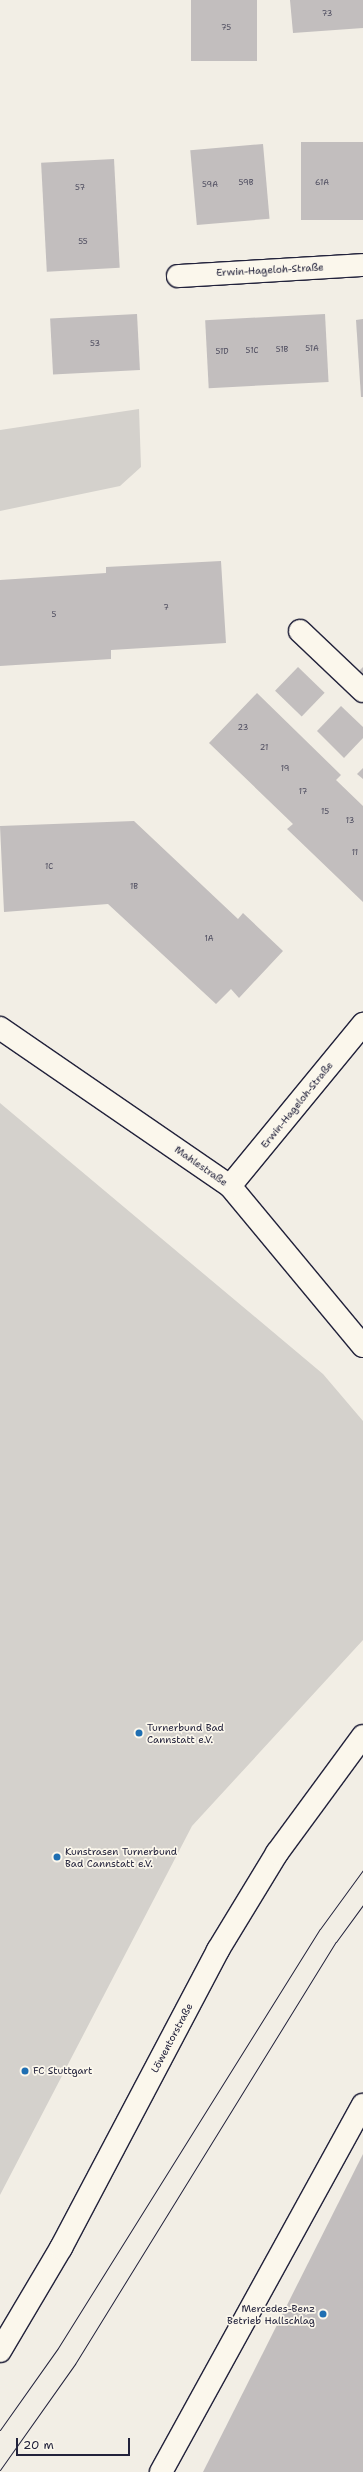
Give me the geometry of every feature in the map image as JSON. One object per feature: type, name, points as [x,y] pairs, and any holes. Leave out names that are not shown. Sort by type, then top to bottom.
[{"type":"main road","name":"Erwin-Hageloh-Straße","points":[[178,276],[363,265]]},
{"type":"main road","points":[[300,631],[363,691]]},
{"type":"main road","name":"Erwin-Hageloh-Straße","points":[[230,1186],[363,1024]]},
{"type":"main road","name":"Mahlestraße","points":[[1,1031],[230,1186],[363,1346]]},
{"type":"main road","name":"Löwentorstraße","points":[[0,2351],[61,2248],[218,1950],[277,1854],[363,1736]]},
{"type":"main road","points":[[161,2472],[363,2105]]},
{"type":"shaded area","points":[[139,409],[141,467],[120,486],[0,511],[0,430]]},
{"type":"shaded area","name":"Turnerbund Bad Cannstatt e.V.","points":[[0,1103],[323,1374],[363,1421],[363,1640],[192,1826],[0,2195]]},
{"type":"building","points":[[191,0],[257,0],[257,61],[191,61]]},
{"type":"building","points":[[290,0],[363,0],[363,28],[293,33]]},
{"type":"building","points":[[301,142],[363,142],[363,220],[301,220]]},
{"type":"building","points":[[263,144],[270,219],[197,225],[190,150]]},
{"type":"building","points":[[114,159],[120,268],[47,272],[41,163]]},
{"type":"building","points":[[137,314],[140,370],[53,374],[50,319]]},
{"type":"building","points":[[325,314],[329,382],[209,388],[205,320]]},
{"type":"building","points":[[363,319],[363,397],[361,397],[356,320]]},
{"type":"building","points":[[221,561],[226,643],[111,650],[111,659],[0,666],[0,580],[106,573],[106,567]]},
{"type":"building","points":[[298,667],[325,693],[302,716],[275,691]]},
{"type":"building","points":[[363,667],[363,680],[356,674]]},
{"type":"building","points":[[257,693],[341,775],[336,780],[363,806],[363,902],[287,829],[293,824],[209,743]]},
{"type":"building","points":[[341,706],[363,727],[363,738],[344,758],[317,731]]},
{"type":"building","points":[[363,768],[363,779],[357,774]]},
{"type":"building","points":[[134,821],[238,919],[243,913],[283,951],[239,998],[231,989],[216,1004],[108,904],[4,912],[0,826]]},
{"type":"building","name":"Mercedes-Benz Betrieb Hallschlag","points":[[363,2154],[363,2472],[203,2472]]},
{"type":"tram line","points":[[0,2430],[58,2348],[320,1929],[363,1870]]},
{"type":"tram line","points":[[0,2470],[75,2364],[336,1942],[363,1905]]},
{"type":"place","name":"Turnerbund Bad Cannstatt e.V.","points":[[139,1733]]},
{"type":"place","name":"Kunstrasen Turnerbund Bad Cannstatt e.V.","points":[[57,1857]]},
{"type":"place","name":"FC Stuttgart","points":[[25,2071]]},
{"type":"place","name":"Mercedes-Benz Betrieb Hallschlag","points":[[323,2314]]}]
